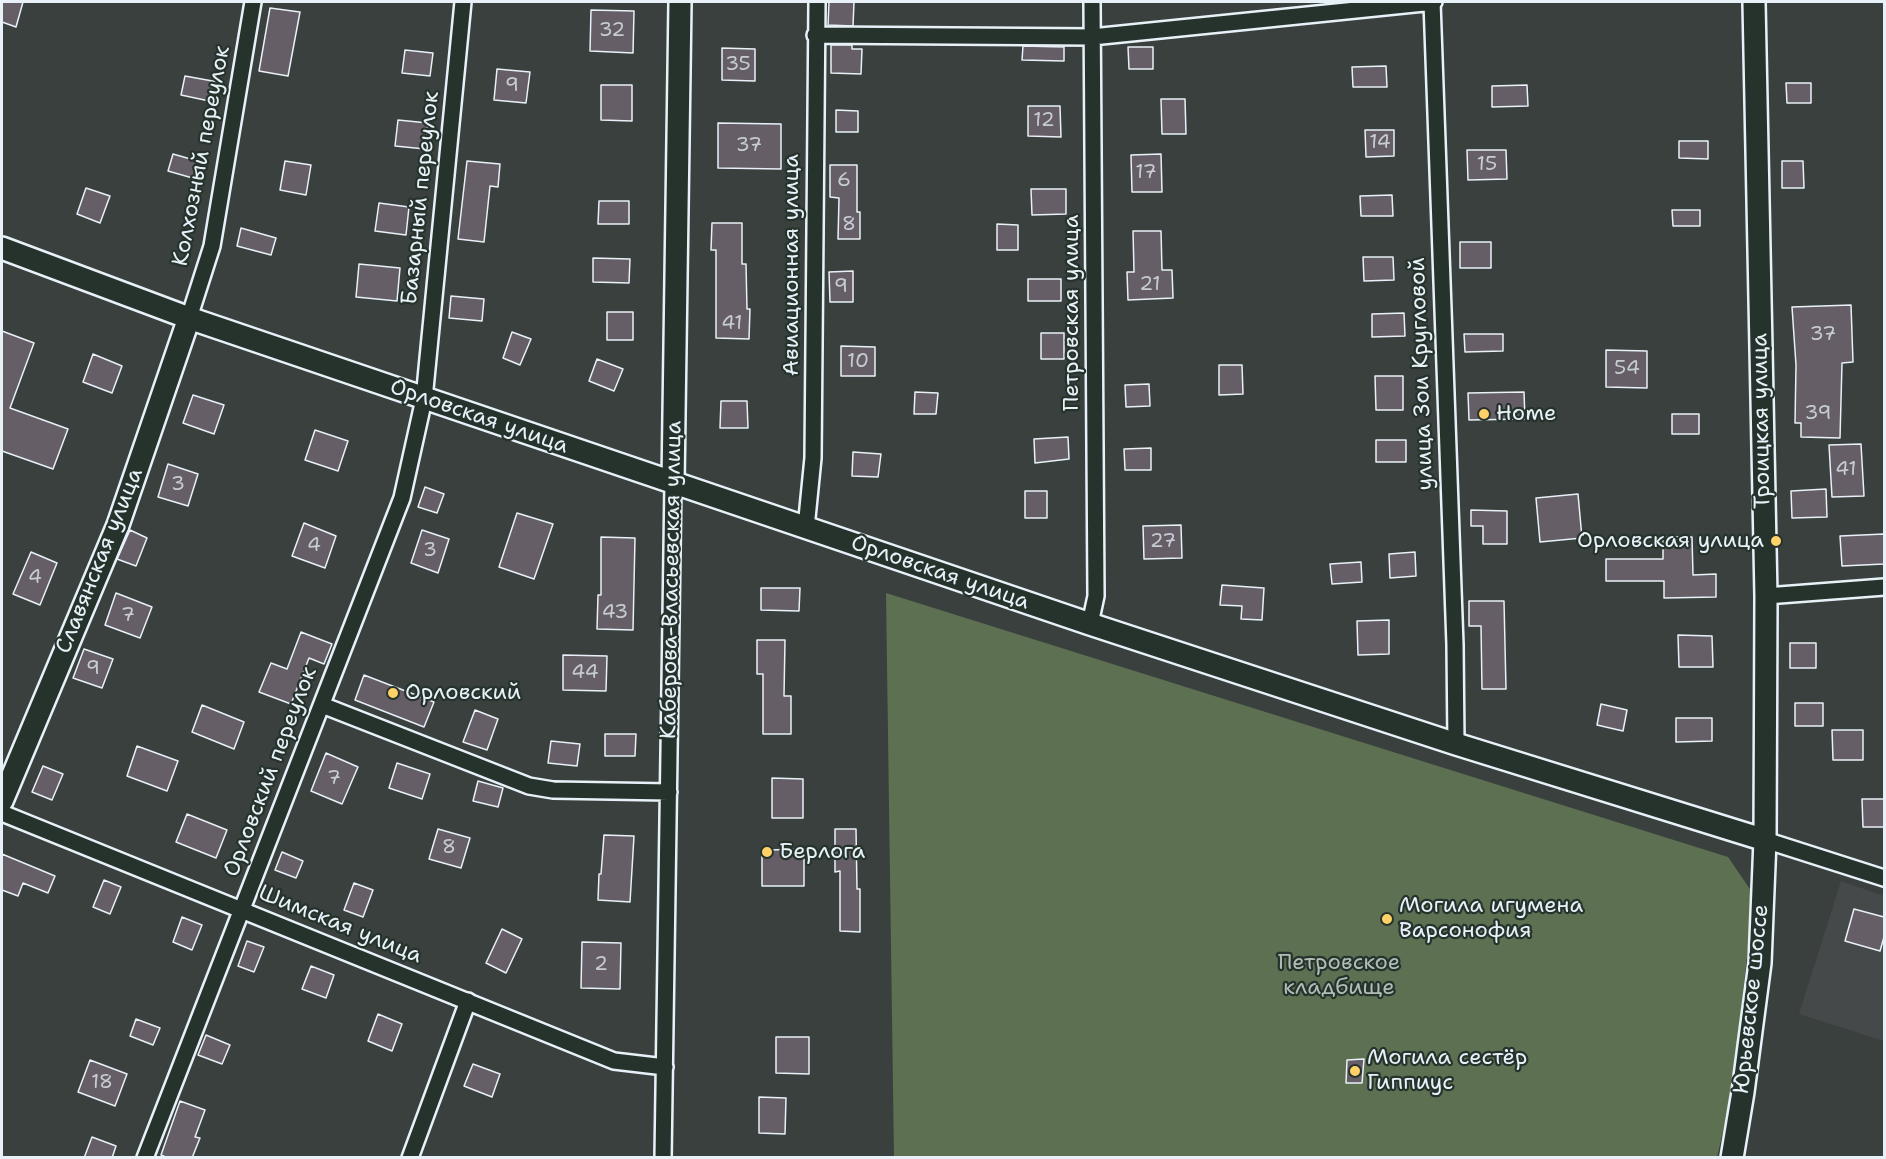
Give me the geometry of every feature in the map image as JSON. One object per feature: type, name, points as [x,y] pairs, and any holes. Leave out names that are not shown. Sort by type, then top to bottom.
[{"type":"main road","name":"Каберова-Власьевская улица","points":[[673,483],[680,2]]},
{"type":"main road","name":"Троицкая улица","points":[[1754,2],[1766,596],[1765,840]]},
{"type":"main road","name":"Орловская улица","points":[[2,248],[189,318],[1090,624],[1456,744],[1765,840]]},
{"type":"main road","name":"Славянская улица","points":[[2,801],[118,525],[189,318]]},
{"type":"main road","name":"Юрьевское шоссе","points":[[1732,1158],[1760,963],[1765,840]]},
{"type":"street","name":"Колхозный переулок","points":[[189,318],[212,246],[253,2]]},
{"type":"street","name":"Базарный переулок","points":[[424,399],[463,2]]},
{"type":"street","name":"Авиационная улица","points":[[806,528],[813,458],[817,2]]},
{"type":"street","name":"Петровская улица","points":[[1090,624],[1096,596],[1092,2]]},
{"type":"street","points":[[815,35],[1092,37],[1433,2]]},
{"type":"street","name":"улица Зои Кругловой","points":[[1433,2],[1455,645],[1456,744]]},
{"type":"street","name":"Орловский переулок","points":[[145,1158],[402,498],[424,399]]},
{"type":"street","name":"Каберова-Власьевская улица","points":[[663,1158],[673,483]]},
{"type":"street","points":[[1766,596],[1884,587]]},
{"type":"street","points":[[322,705],[529,786],[552,790],[669,792]]},
{"type":"street","name":"Шимская улица","points":[[2,813],[614,1061],[665,1067]]},
{"type":"street","name":"Орловская улица","points":[[1765,840],[1884,878]]},
{"type":"street","points":[[410,1158],[468,1001]]},
{"type":"shaded area","points":[[1841,881],[1884,896],[1884,1041],[1799,1014]]},
{"type":"green space","name":"Петровское кладбище","points":[[886,593],[1728,857],[1754,895],[1731,1098],[1717,1157],[894,1157]]},
{"type":"building","points":[[2,2],[23,2],[16,27],[2,22]]},
{"type":"building","points":[[829,2],[854,2],[853,26],[828,25]]},
{"type":"building","points":[[270,8],[300,12],[288,76],[259,71]]},
{"type":"building","points":[[591,10],[634,11],[633,53],[590,51]]},
{"type":"building","points":[[831,45],[852,45],[852,49],[862,49],[861,74],[831,73]]},
{"type":"building","points":[[1023,46],[1064,47],[1064,61],[1022,60]]},
{"type":"building","points":[[1128,47],[1153,47],[1153,69],[1129,69]]},
{"type":"building","points":[[722,48],[755,49],[755,81],[722,80]]},
{"type":"building","points":[[405,50],[433,53],[430,76],[402,73]]},
{"type":"building","points":[[1386,66],[1387,87],[1353,87],[1352,67]]},
{"type":"building","points":[[497,69],[530,72],[526,103],[494,100]]},
{"type":"building","points":[[185,76],[218,82],[214,102],[181,95]]},
{"type":"building","points":[[1786,83],[1811,83],[1811,103],[1787,103]]},
{"type":"building","points":[[601,85],[632,85],[632,121],[601,120]]},
{"type":"building","points":[[1527,85],[1528,106],[1492,107],[1492,86]]},
{"type":"building","points":[[1161,99],[1185,99],[1186,134],[1162,134]]},
{"type":"building","points":[[1028,106],[1060,106],[1061,137],[1028,136]]},
{"type":"building","points":[[836,110],[858,111],[858,132],[836,132]]},
{"type":"building","points":[[398,120],[428,123],[425,149],[395,146]]},
{"type":"building","points":[[718,123],[781,124],[781,169],[718,168]]},
{"type":"building","points":[[1365,130],[1394,130],[1394,156],[1366,157]]},
{"type":"building","points":[[1679,141],[1708,141],[1708,159],[1679,158]]},
{"type":"building","points":[[1467,150],[1506,150],[1507,179],[1468,180]]},
{"type":"building","points":[[173,154],[201,162],[196,179],[168,171]]},
{"type":"building","points":[[1161,154],[1162,192],[1132,192],[1131,155]]},
{"type":"building","points":[[285,161],[311,165],[306,195],[280,190]]},
{"type":"building","points":[[467,161],[500,164],[498,187],[490,186],[484,242],[458,239]]},
{"type":"building","points":[[1782,161],[1803,161],[1804,188],[1782,188]]},
{"type":"building","points":[[830,165],[857,165],[857,212],[860,212],[860,239],[838,239],[839,198],[830,197]]},
{"type":"building","points":[[86,188],[110,196],[100,223],[77,214]]},
{"type":"building","points":[[1031,189],[1066,189],[1066,214],[1032,215]]},
{"type":"building","points":[[1392,195],[1393,216],[1361,216],[1360,196]]},
{"type":"building","points":[[599,201],[629,201],[629,224],[598,224]]},
{"type":"building","points":[[379,203],[409,207],[406,235],[375,231]]},
{"type":"building","points":[[1672,210],[1700,210],[1700,226],[1673,226]]},
{"type":"building","points":[[712,223],[742,223],[742,264],[746,264],[747,309],[750,309],[749,339],[716,338],[716,250],[711,250]]},
{"type":"building","points":[[997,224],[1018,225],[1018,250],[997,250]]},
{"type":"building","points":[[241,228],[276,238],[271,255],[237,246]]},
{"type":"building","points":[[1133,231],[1161,231],[1162,270],[1172,270],[1173,298],[1128,300],[1127,272],[1134,272]]},
{"type":"building","points":[[1460,242],[1491,242],[1491,268],[1460,268]]},
{"type":"building","points":[[1363,257],[1393,257],[1394,280],[1364,281]]},
{"type":"building","points":[[593,258],[630,259],[629,283],[593,282]]},
{"type":"building","points":[[359,264],[400,268],[397,301],[356,297]]},
{"type":"building","points":[[853,271],[853,302],[830,302],[829,272]]},
{"type":"building","points":[[1028,279],[1061,279],[1061,301],[1028,301]]},
{"type":"building","points":[[451,296],[484,299],[482,321],[449,318]]},
{"type":"building","points":[[1851,305],[1853,362],[1842,363],[1840,438],[1801,437],[1801,423],[1795,423],[1796,365],[1792,307]]},
{"type":"building","points":[[607,312],[633,312],[633,340],[607,340]]},
{"type":"building","points":[[1404,313],[1405,336],[1372,337],[1372,314]]},
{"type":"building","points":[[2,331],[34,343],[10,408],[68,429],[53,469],[2,451]]},
{"type":"building","points":[[512,332],[531,339],[520,365],[503,358]]},
{"type":"building","points":[[1041,333],[1064,333],[1064,359],[1041,359]]},
{"type":"building","points":[[1464,334],[1503,334],[1503,351],[1465,352]]},
{"type":"building","points":[[841,346],[875,347],[875,376],[841,376]]},
{"type":"building","points":[[1606,350],[1647,351],[1647,388],[1606,387]]},
{"type":"building","points":[[93,354],[122,366],[112,393],[83,382]]},
{"type":"building","points":[[597,359],[623,369],[614,391],[589,381]]},
{"type":"building","points":[[1219,365],[1242,365],[1243,394],[1219,395]]},
{"type":"building","points":[[1375,376],[1403,376],[1403,410],[1376,410]]},
{"type":"building","points":[[1149,384],[1150,406],[1126,407],[1125,385]]},
{"type":"building","points":[[915,392],[938,393],[936,414],[914,414]]},
{"type":"building","points":[[1524,392],[1525,419],[1469,420],[1468,393]]},
{"type":"building","points":[[193,395],[224,405],[214,434],[183,423]]},
{"type":"building","points":[[721,401],[747,401],[748,428],[720,428]]},
{"type":"building","points":[[1672,414],[1699,414],[1699,434],[1672,434]]},
{"type":"building","points":[[315,430],[348,441],[338,471],[305,460]]},
{"type":"building","points":[[1068,437],[1069,459],[1035,463],[1034,439]]},
{"type":"building","points":[[1376,440],[1406,440],[1406,462],[1376,462]]},
{"type":"building","points":[[1861,444],[1864,496],[1832,497],[1829,445]]},
{"type":"building","points":[[1151,448],[1151,470],[1125,470],[1124,449]]},
{"type":"building","points":[[853,452],[881,454],[878,477],[852,476]]},
{"type":"building","points":[[168,464],[198,474],[188,506],[158,497]]},
{"type":"building","points":[[425,487],[444,494],[437,513],[418,507]]},
{"type":"building","points":[[1826,489],[1827,517],[1792,518],[1791,491]]},
{"type":"building","points":[[1025,491],[1047,491],[1047,518],[1025,518]]},
{"type":"building","points":[[1578,494],[1582,538],[1540,542],[1536,498]]},
{"type":"building","points":[[1471,510],[1507,511],[1507,544],[1483,544],[1483,526],[1471,526]]},
{"type":"building","points":[[517,513],[553,524],[534,579],[499,567]]},
{"type":"building","points":[[304,523],[336,536],[325,568],[292,556]]},
{"type":"building","points":[[1181,525],[1182,558],[1144,559],[1143,526]]},
{"type":"building","points":[[130,530],[147,538],[136,566],[117,559]]},
{"type":"building","points":[[422,530],[449,539],[438,573],[411,563]]},
{"type":"building","points":[[1884,534],[1884,564],[1842,566],[1840,536]]},
{"type":"building","points":[[601,537],[635,538],[633,630],[597,629],[598,595],[601,595]]},
{"type":"building","points":[[1663,537],[1692,537],[1693,575],[1716,574],[1716,597],[1664,598],[1664,581],[1606,581],[1606,559],[1663,559]]},
{"type":"building","points":[[31,552],[57,563],[40,605],[13,594]]},
{"type":"building","points":[[1415,552],[1416,576],[1390,578],[1389,554]]},
{"type":"building","points":[[1361,562],[1362,582],[1332,584],[1330,564]]},
{"type":"building","points":[[1222,585],[1264,588],[1262,620],[1241,619],[1242,606],[1220,605]]},
{"type":"building","points":[[761,588],[800,588],[799,611],[761,610]]},
{"type":"building","points":[[116,593],[152,607],[140,638],[105,625]]},
{"type":"building","points":[[1469,601],[1504,601],[1506,689],[1482,689],[1481,626],[1469,626]]},
{"type":"building","points":[[1389,620],[1389,654],[1358,655],[1357,621]]},
{"type":"building","points":[[301,632],[332,644],[324,664],[309,658],[291,704],[259,692],[271,663],[287,669]]},
{"type":"building","points":[[1678,635],[1712,636],[1713,667],[1679,667]]},
{"type":"building","points":[[757,640],[785,640],[784,696],[791,696],[791,734],[763,734],[763,674],[757,674]]},
{"type":"building","points":[[1790,643],[1816,643],[1816,668],[1790,668]]},
{"type":"building","points":[[84,649],[113,659],[102,688],[73,678]]},
{"type":"building","points":[[563,655],[607,656],[606,691],[563,690]]},
{"type":"building","points":[[364,675],[434,702],[424,727],[355,700]]},
{"type":"building","points":[[1795,703],[1823,703],[1823,726],[1795,726]]},
{"type":"building","points":[[1601,704],[1627,710],[1623,731],[1597,725]]},
{"type":"building","points":[[202,705],[244,722],[234,749],[192,732]]},
{"type":"building","points":[[475,710],[498,719],[487,750],[463,742]]},
{"type":"building","points":[[1676,718],[1712,718],[1712,741],[1676,742]]},
{"type":"building","points":[[1832,730],[1863,730],[1863,760],[1833,760]]},
{"type":"building","points":[[605,734],[636,734],[635,756],[605,756]]},
{"type":"building","points":[[551,741],[580,744],[577,766],[548,763]]},
{"type":"building","points":[[137,746],[178,761],[167,791],[127,776]]},
{"type":"building","points":[[326,753],[358,767],[342,804],[311,791]]},
{"type":"building","points":[[397,763],[430,774],[422,799],[389,788]]},
{"type":"building","points":[[43,766],[63,774],[52,800],[32,792]]},
{"type":"building","points":[[772,778],[803,779],[803,818],[772,818]]},
{"type":"building","points":[[478,781],[503,788],[498,807],[473,801]]},
{"type":"building","points":[[1862,799],[1884,799],[1884,827],[1863,827]]},
{"type":"building","points":[[187,814],[227,830],[216,858],[176,842]]},
{"type":"building","points":[[438,829],[470,838],[461,868],[429,859]]},
{"type":"building","points":[[835,829],[856,829],[860,932],[840,931],[840,871],[835,872]]},
{"type":"building","points":[[604,835],[634,836],[630,902],[598,900]]},
{"type":"building","points":[[804,849],[804,886],[762,886],[762,854],[768,850]]},
{"type":"building","points":[[282,852],[303,861],[296,878],[275,870]]},
{"type":"building","points":[[2,854],[55,876],[48,893],[23,883],[18,896],[2,890]]},
{"type":"building","points":[[104,880],[121,887],[110,914],[93,907]]},
{"type":"building","points":[[354,883],[373,890],[363,917],[344,910]]},
{"type":"building","points":[[1854,909],[1884,917],[1884,937],[1880,951],[1845,941]]},
{"type":"building","points":[[182,917],[202,925],[192,950],[173,942]]},
{"type":"building","points":[[502,929],[522,939],[506,973],[486,963]]},
{"type":"building","points":[[247,941],[264,947],[254,972],[238,966]]},
{"type":"building","points":[[582,942],[621,943],[620,989],[581,988]]},
{"type":"building","points":[[311,966],[334,975],[326,998],[302,989]]},
{"type":"building","points":[[378,1014],[402,1024],[392,1051],[368,1041]]},
{"type":"building","points":[[136,1019],[160,1028],[153,1045],[130,1036]]},
{"type":"building","points":[[206,1035],[230,1045],[222,1064],[198,1055]]},
{"type":"building","points":[[776,1037],[809,1037],[809,1074],[776,1073]]},
{"type":"building","name":"Могила сестёр Гиппиус","points":[[1364,1059],[1362,1083],[1346,1083],[1347,1060]]},
{"type":"building","points":[[90,1060],[127,1074],[115,1106],[78,1092]]},
{"type":"building","points":[[473,1064],[500,1074],[492,1097],[464,1086]]},
{"type":"building","points":[[759,1097],[786,1098],[785,1134],[759,1133]]},
{"type":"building","points":[[180,1101],[205,1110],[195,1137],[200,1138],[192,1158],[168,1158],[161,1155]]},
{"type":"building","points":[[92,1137],[116,1146],[112,1158],[84,1158]]},
{"type":"place","name":"Home","points":[[1484,414]]},
{"type":"place","name":"Орловская улица","points":[[1776,541]]},
{"type":"place","name":"Орловский","points":[[393,693]]},
{"type":"place","name":"Берлога","points":[[767,852]]},
{"type":"place","name":"Могила игумена Варсонофия","points":[[1387,919]]},
{"type":"place","name":"Могила сестёр Гиппиус","points":[[1355,1071]]}]
